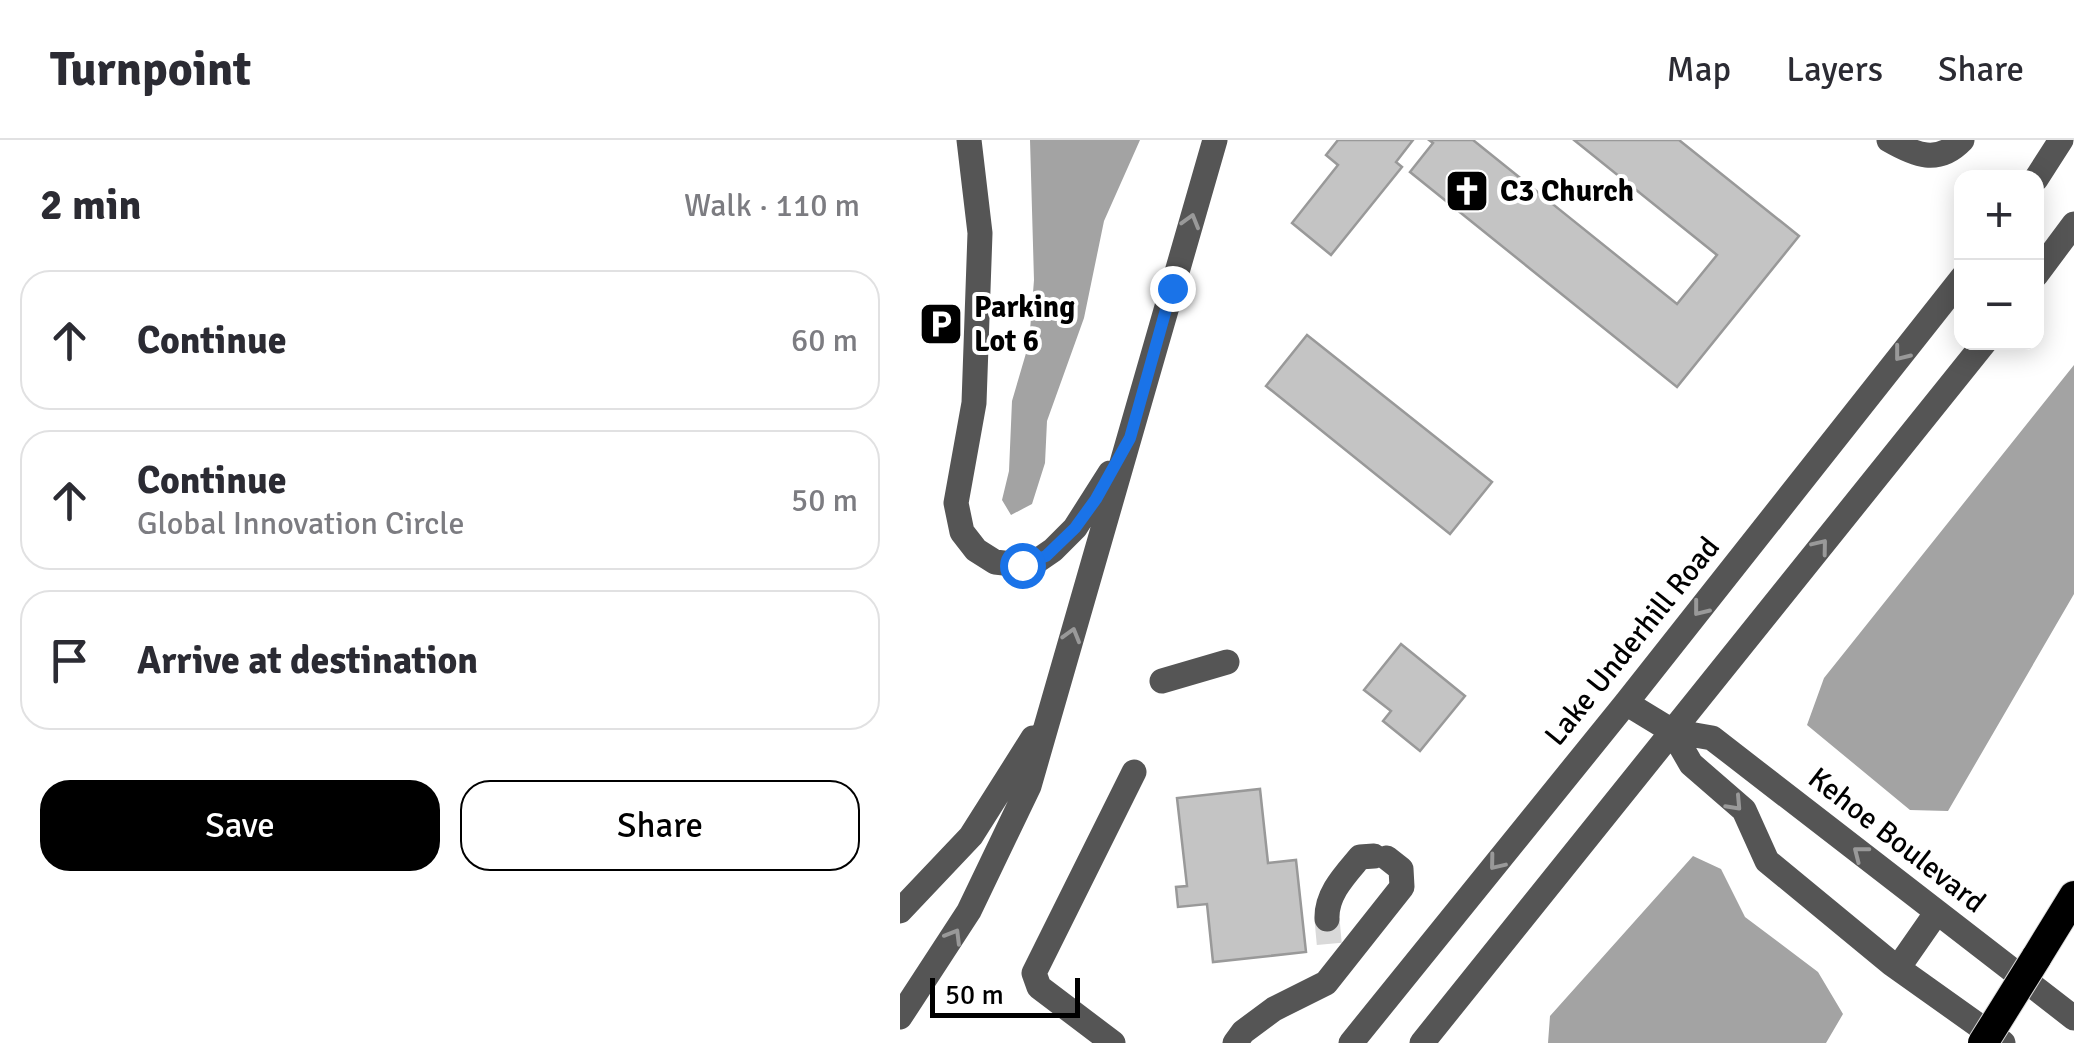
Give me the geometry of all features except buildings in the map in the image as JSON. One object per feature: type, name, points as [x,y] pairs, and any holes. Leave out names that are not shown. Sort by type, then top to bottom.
[{"type":"highway","points":[[1982,1043],[2074,896]]},
{"type":"street","points":[[969,140],[980,233],[974,403],[956,503],[958,522],[967,541],[985,557],[1001,564],[1022,565],[1046,556],[1089,509],[1130,438]]},
{"type":"street","points":[[900,1016],[949,944],[998,855],[1029,786],[1215,140]]},
{"type":"street","points":[[1889,140],[1927,157],[1948,152],[1962,140]]},
{"type":"street","points":[[2042,170],[2061,140]]},
{"type":"street","points":[[2044,263],[2074,224]]},
{"type":"street","name":"Lake Underhill Road","points":[[1350,1043],[1626,703],[1954,288]]},
{"type":"street","points":[[1422,1043],[1979,350]]},
{"type":"street","points":[[1162,681],[1227,662]]},
{"type":"street","points":[[900,911],[971,836],[1052,702]]},
{"type":"street","name":"Kehoe Boulevard","points":[[1626,703],[1672,732],[1712,738],[2074,1018]]},
{"type":"street","name":"Kehoe Boulevard","points":[[1672,732],[1691,764],[1744,810],[1767,861],[1898,968],[2003,1043]]},
{"type":"street","points":[[1113,1043],[1039,987],[1034,973],[1134,772]]},
{"type":"street","points":[[1235,1043],[1274,1008],[1326,983],[1331,963],[1402,887],[1402,869],[1380,856],[1360,857],[1335,888],[1327,919]]},
{"type":"street","points":[[1898,968],[1938,912]]},
{"type":"shaded area","points":[[1030,140],[1140,140],[1104,221],[1084,318],[1047,421],[1045,463],[1032,504],[1011,515],[1002,500],[1009,471],[1012,401],[1029,343],[1034,280]]},
{"type":"shaded area","points":[[2074,365],[2074,594],[1948,811],[1910,810],[1807,725],[1824,678]]},
{"type":"shaded area","points":[[1693,856],[1721,869],[1745,917],[1818,972],[1843,1014],[1826,1043],[1548,1043],[1550,1016]]},
{"type":"tunnel","points":[[1327,919],[1330,952]]},
{"type":"place","name":"C3 Church","points":[[1467,191]]},
{"type":"place","name":"Parking Lot 6","points":[[941,324]]},
{"type":"route","points":[[1022,565],[1046,556],[1075,528],[1130,438],[1172,288]]}]
